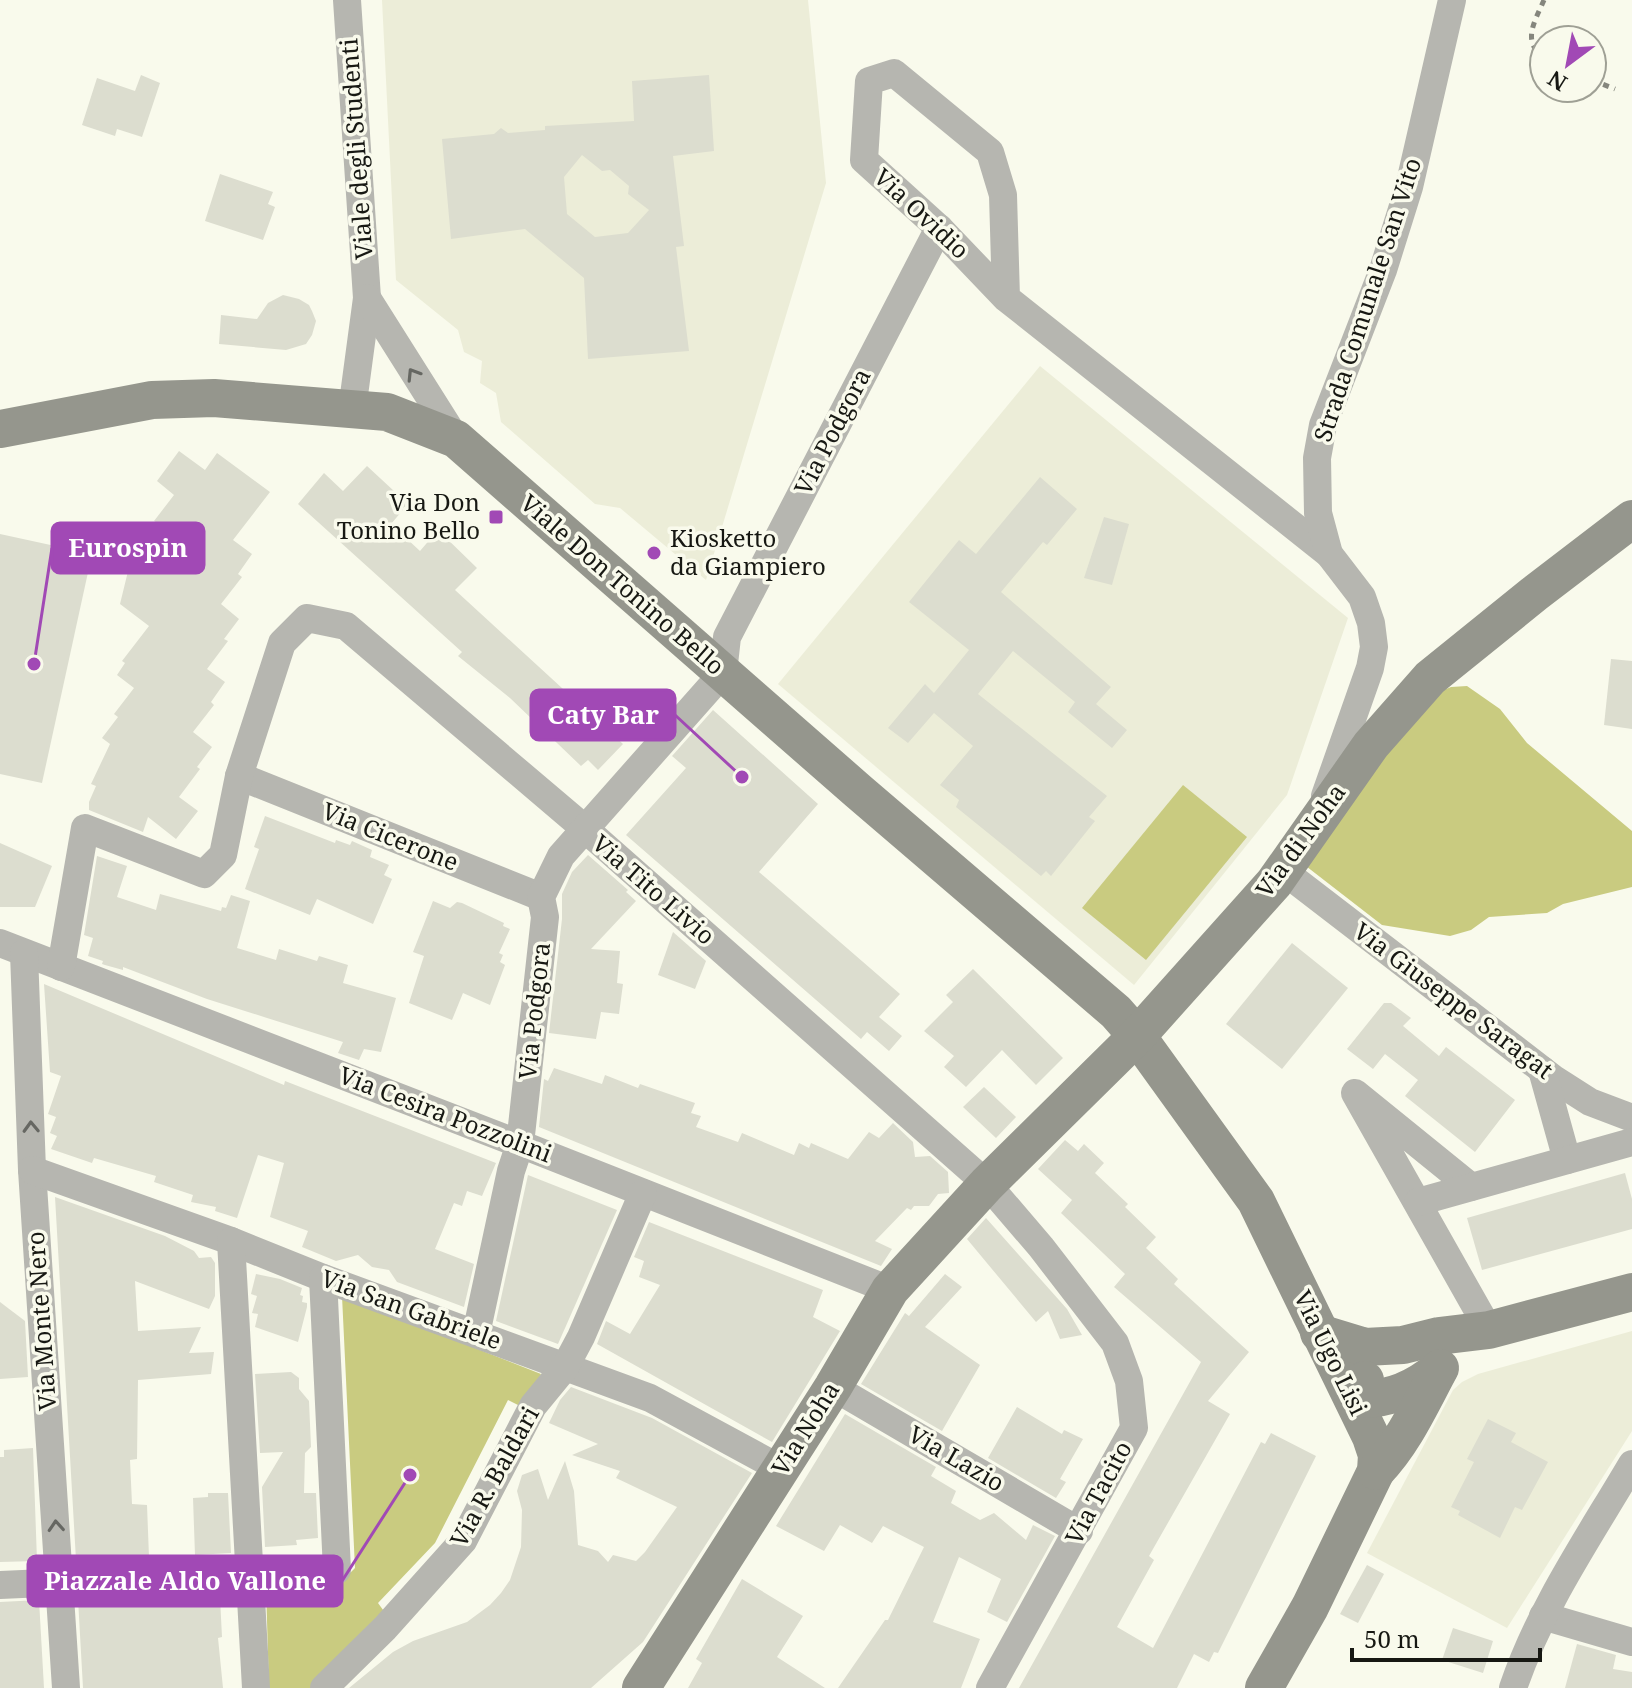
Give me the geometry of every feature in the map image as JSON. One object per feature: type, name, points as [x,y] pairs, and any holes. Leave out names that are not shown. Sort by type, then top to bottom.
[{"type":"main road","name":"Viale Don Tonino Bello","points":[[0,429],[152,400],[214,398],[387,412],[456,439],[1116,1012],[1137,1036]]},
{"type":"main road","name":"Via di Noha","points":[[987,1184],[1137,1036],[1282,870],[1371,745],[1430,678],[1632,519]]},
{"type":"main road","name":"Via Ugo Lisi","points":[[1137,1036],[1256,1201],[1375,1447],[1376,1471]]},
{"type":"main road","name":"Via Noha","points":[[641,1688],[833,1387],[890,1290],[987,1184]]},
{"type":"main road","points":[[1353,1398],[1366,1379],[1489,1330],[1632,1292]]},
{"type":"main road","points":[[1319,1333],[1365,1347],[1403,1345],[1439,1352]]},
{"type":"main road","points":[[1264,1688],[1310,1607],[1376,1471],[1388,1459],[1425,1398],[1439,1352]]},
{"type":"street","name":"Viale degli Studenti","points":[[347,0],[367,298],[352,410]]},
{"type":"street","name":"Strada Comunale San Vito","points":[[1316,820],[1370,668],[1374,647],[1371,623],[1362,597],[1329,554],[1318,513],[1317,458],[1323,425],[1383,270],[1409,187],[1452,0]]},
{"type":"street","name":"Via Ovidio","points":[[1006,298],[1003,195],[990,152],[894,73],[869,81],[864,160],[939,228],[1006,298],[1329,554]]},
{"type":"street","name":"Via Podgora","points":[[476,1334],[511,1171],[520,1144],[545,917],[541,897],[561,856],[723,673],[727,637],[939,228]]},
{"type":"street","points":[[367,298],[456,439]]},
{"type":"street","name":"Via Tito Livio","points":[[239,776],[282,643],[307,618],[346,626],[584,828],[987,1184]]},
{"type":"street","points":[[61,967],[85,828],[204,874],[223,855],[239,776]]},
{"type":"street","name":"Via Cicerone","points":[[239,776],[541,897]]},
{"type":"street","name":"Via Giuseppe Saragat","points":[[1282,870],[1542,1070],[1590,1102],[1632,1118]]},
{"type":"street","name":"Via Cesira Pozzolini","points":[[12,948],[890,1290]]},
{"type":"street","name":"Via Monte Nero","points":[[12,948],[32,1170],[66,1688]]},
{"type":"street","points":[[1542,1070],[1567,1160]]},
{"type":"street","points":[[1471,1187],[1355,1093],[1489,1330]]},
{"type":"street","points":[[1418,1202],[1632,1142]]},
{"type":"street","name":"Via San Gabriele","points":[[32,1170],[650,1398],[781,1469]]},
{"type":"street","name":"Via Tacito","points":[[987,1184],[1041,1247],[1115,1343],[1129,1381],[1134,1428],[990,1688]]},
{"type":"street","name":"Via R. Baldari","points":[[324,1688],[385,1628],[463,1541],[533,1406],[565,1367],[581,1337],[643,1193]]},
{"type":"street","points":[[231,1241],[256,1688]]},
{"type":"street","points":[[0,1585],[337,1570],[323,1278]]},
{"type":"street","name":"Via Lazio","points":[[833,1387],[1079,1531]]},
{"type":"street","points":[[1513,1688],[1525,1652],[1543,1616],[1632,1464]]},
{"type":"street","points":[[1543,1616],[1632,1642]]},
{"type":"path","points":[[1534,24],[1544,0]]},
{"type":"path","points":[[1608,86],[1615,89]]},
{"type":"shaded area","points":[[382,0],[808,0],[826,183],[706,580],[620,508],[595,504],[501,422],[496,393],[480,383],[482,361],[464,352],[458,330],[396,280]]},
{"type":"shaded area","points":[[1040,366],[1348,618],[1287,795],[1134,985],[778,684]]},
{"type":"shaded area","points":[[1632,1331],[1632,1431],[1507,1628],[1367,1553],[1453,1390],[1462,1382],[1478,1374]]},
{"type":"green space","points":[[1467,686],[1500,709],[1527,743],[1632,831],[1632,887],[1563,904],[1547,913],[1489,917],[1471,930],[1450,936],[1382,925],[1302,863],[1434,694],[1451,687]]},
{"type":"green space","points":[[1183,785],[1247,837],[1146,960],[1082,908]]},
{"type":"green space","points":[[342,1296],[541,1374],[524,1408],[508,1400],[435,1543],[378,1603],[386,1614],[315,1688],[269,1688],[266,1587],[341,1582],[355,1568]]},
{"type":"building","points":[[141,75],[160,83],[142,137],[117,129],[115,136],[82,125],[97,78],[135,91]]},
{"type":"building","points":[[709,75],[714,151],[673,156],[684,246],[676,247],[689,351],[588,359],[584,278],[525,229],[451,239],[442,139],[494,134],[501,128],[508,133],[545,130],[545,126],[634,121],[632,81]],"holes":[[[582,155],[602,171],[610,170],[629,186],[628,194],[649,210],[628,233],[595,237],[567,214],[564,177]]]},
{"type":"building","points":[[220,174],[273,192],[268,204],[275,207],[263,240],[205,221]]},
{"type":"building","points":[[283,295],[299,299],[312,311],[316,321],[306,344],[286,350],[219,344],[221,315],[257,319],[268,303]]},
{"type":"building","points":[[179,451],[205,470],[217,453],[270,492],[233,540],[252,554],[238,574],[242,577],[221,604],[239,619],[224,639],[228,641],[207,669],[225,682],[211,702],[214,705],[193,732],[212,747],[179,797],[198,811],[176,839],[148,817],[143,832],[89,810],[89,802],[96,786],[91,784],[110,744],[102,738],[118,717],[114,714],[134,688],[117,675],[125,663],[122,661],[149,626],[120,604],[130,563],[159,524],[154,521],[174,495],[157,481]]},
{"type":"building","points":[[367,466],[408,504],[391,524],[420,551],[438,530],[477,568],[455,590],[623,744],[598,770],[588,760],[581,766],[510,698],[458,656],[462,652],[298,504],[324,473],[343,491]]},
{"type":"building","points":[[1040,477],[1077,509],[1047,545],[1043,542],[1001,592],[1111,687],[1096,704],[1127,730],[1112,748],[1068,712],[1075,702],[1013,651],[978,694],[1107,796],[1089,817],[1095,821],[1051,876],[1046,871],[1041,876],[956,807],[959,800],[940,785],[973,746],[934,713],[908,743],[888,728],[925,684],[934,693],[969,650],[909,602],[959,540],[976,554]]},
{"type":"building","points":[[1104,517],[1129,524],[1112,585],[1084,578]]},
{"type":"building","points":[[0,534],[92,554],[42,783],[0,774]]},
{"type":"building","points":[[1611,659],[1632,661],[1632,729],[1604,725]]},
{"type":"building","points":[[713,710],[818,804],[759,872],[900,994],[879,1017],[902,1036],[889,1051],[867,1032],[861,1039],[626,835],[686,768],[672,756]]},
{"type":"building","points":[[265,816],[335,843],[336,840],[350,845],[352,841],[372,850],[370,857],[389,865],[384,875],[392,879],[373,924],[317,899],[310,915],[245,889],[259,849],[254,847]]},
{"type":"building","points":[[0,843],[52,866],[35,907],[0,907]]},
{"type":"building","points":[[588,855],[628,890],[626,892],[636,901],[591,949],[620,951],[617,983],[623,984],[619,1014],[601,1012],[596,1039],[549,1033],[562,894],[572,872]]},
{"type":"building","points":[[97,856],[127,866],[117,897],[156,910],[160,894],[221,911],[222,907],[226,908],[231,895],[250,901],[237,948],[276,960],[279,949],[317,961],[319,956],[348,965],[343,983],[396,998],[381,1052],[364,1049],[359,1060],[338,1053],[343,1042],[207,999],[123,967],[123,970],[102,964],[103,961],[88,956],[93,938],[84,935]]},
{"type":"building","points":[[433,901],[450,908],[457,902],[462,903],[504,923],[503,926],[510,929],[499,953],[503,955],[500,962],[505,965],[490,1005],[463,993],[452,1020],[409,1003],[424,956],[413,952]]},
{"type":"building","points":[[673,932],[706,961],[695,989],[658,975]]},
{"type":"building","points":[[1292,943],[1348,988],[1282,1069],[1226,1024]]},
{"type":"building","points":[[973,969],[1063,1058],[1036,1085],[1002,1050],[966,1087],[944,1067],[954,1056],[924,1031],[953,1002],[946,995]]},
{"type":"building","points":[[44,984],[284,1085],[285,1081],[496,1163],[482,1196],[467,1191],[462,1206],[454,1203],[435,1249],[474,1264],[464,1307],[397,1282],[389,1270],[372,1267],[358,1255],[336,1261],[302,1247],[308,1231],[270,1217],[284,1163],[258,1155],[237,1218],[215,1211],[216,1207],[191,1202],[193,1195],[154,1182],[156,1176],[94,1158],[92,1163],[51,1149],[57,1136],[50,1133],[56,1117],[48,1114],[61,1076],[50,1072]]},
{"type":"building","points":[[1384,1003],[1391,1003],[1411,1018],[1403,1026],[1439,1056],[1446,1047],[1515,1100],[1475,1152],[1405,1096],[1418,1080],[1385,1054],[1373,1069],[1347,1049]]},
{"type":"building","points":[[554,1068],[602,1084],[605,1075],[638,1088],[640,1084],[695,1103],[691,1113],[701,1116],[696,1127],[738,1142],[742,1133],[794,1155],[799,1143],[809,1148],[811,1143],[848,1159],[869,1132],[879,1138],[893,1123],[913,1142],[915,1157],[930,1156],[948,1172],[949,1193],[938,1194],[929,1206],[907,1208],[875,1241],[892,1249],[881,1266],[539,1127],[544,1079],[548,1081]]},
{"type":"building","points":[[984,1087],[1016,1117],[996,1138],[963,1107]]},
{"type":"building","points":[[1065,1140],[1078,1151],[1084,1144],[1104,1163],[1095,1173],[1128,1204],[1125,1207],[1156,1237],[1146,1248],[1178,1279],[1174,1284],[1249,1352],[1208,1401],[1230,1414],[1149,1556],[1154,1560],[1117,1627],[1153,1648],[1261,1442],[1265,1444],[1271,1433],[1316,1456],[1218,1653],[1214,1652],[1209,1662],[1194,1654],[1177,1688],[1019,1688],[1201,1362],[1114,1287],[1125,1274],[1061,1213],[1072,1200],[1038,1169]]},
{"type":"building","points":[[1625,1173],[1632,1199],[1632,1229],[1482,1270],[1467,1218]]},
{"type":"building","points":[[528,1175],[617,1210],[558,1344],[496,1321]]},
{"type":"building","points":[[55,1197],[165,1236],[194,1251],[199,1258],[211,1257],[215,1263],[215,1296],[209,1309],[135,1281],[138,1331],[201,1327],[189,1353],[214,1352],[211,1374],[138,1380],[137,1459],[130,1460],[132,1504],[147,1505],[149,1557],[76,1560]]},
{"type":"building","points":[[986,1218],[1067,1309],[1082,1335],[1060,1339],[1048,1311],[1036,1322],[967,1239]]},
{"type":"building","points":[[649,1222],[823,1290],[813,1317],[840,1331],[772,1442],[597,1344],[606,1321],[630,1334],[660,1285],[639,1277],[644,1261],[634,1257]]},
{"type":"building","points":[[256,1274],[302,1288],[300,1295],[307,1307],[298,1342],[255,1327],[258,1314],[252,1313],[257,1296],[251,1294]]},
{"type":"building","points":[[945,1274],[962,1287],[925,1327],[980,1365],[942,1431],[861,1384],[905,1313],[909,1316]]},
{"type":"building","points":[[0,1302],[25,1321],[28,1377],[0,1379]]},
{"type":"building","points":[[291,1372],[299,1378],[299,1389],[309,1401],[311,1447],[305,1453],[304,1493],[316,1493],[318,1538],[296,1540],[297,1545],[265,1547],[262,1487],[283,1452],[260,1453],[255,1374]]},
{"type":"building","points":[[571,1387],[652,1418],[752,1473],[643,1642],[591,1688],[349,1688],[393,1652],[413,1641],[467,1622],[501,1593],[510,1580],[521,1547],[522,1510],[517,1491],[522,1475],[538,1469],[548,1500],[565,1461],[574,1491],[578,1545],[598,1551],[608,1562],[613,1555],[636,1561],[645,1552],[677,1507],[616,1478],[620,1471],[572,1455],[598,1444],[549,1423],[560,1400]]},
{"type":"building","points":[[1017,1407],[1062,1434],[1064,1430],[1083,1439],[1060,1479],[1066,1482],[1056,1498],[988,1458]]},
{"type":"building","points":[[845,1414],[936,1467],[931,1476],[956,1491],[951,1503],[980,1520],[994,1513],[1026,1540],[1033,1525],[1055,1536],[1007,1622],[987,1612],[1001,1579],[959,1557],[933,1622],[980,1639],[961,1688],[838,1688],[885,1620],[888,1620],[924,1547],[883,1526],[872,1543],[840,1525],[824,1551],[776,1526]]},
{"type":"building","points":[[1488,1419],[1516,1433],[1511,1442],[1548,1462],[1522,1510],[1515,1507],[1500,1538],[1458,1515],[1460,1511],[1451,1507],[1474,1462],[1467,1459]]},
{"type":"building","points":[[33,1448],[37,1561],[0,1562],[0,1457],[4,1457],[4,1450]]},
{"type":"building","points":[[208,1493],[228,1493],[231,1553],[195,1555],[193,1498],[208,1497]]},
{"type":"building","points":[[1367,1565],[1384,1574],[1358,1623],[1340,1614]]},
{"type":"building","points":[[742,1579],[803,1616],[777,1657],[825,1688],[688,1688],[702,1663],[696,1659]]},
{"type":"building","points":[[159,1595],[159,1602],[220,1598],[222,1637],[218,1638],[223,1688],[83,1688],[78,1599]]},
{"type":"building","points":[[39,1600],[44,1688],[0,1688],[0,1602]]},
{"type":"building","points":[[1453,1628],[1493,1641],[1483,1673],[1442,1660]]},
{"type":"building","points":[[1577,1644],[1616,1655],[1613,1669],[1632,1672],[1632,1688],[1565,1688]]},
{"type":"place","name":"Via Don Tonino Bello","points":[[496,517]]},
{"type":"place","name":"Kiosketto da Giampiero","points":[[654,553]]},
{"type":"place","name":"Eurospin","points":[[34,664]]},
{"type":"place","name":"Caty Bar","points":[[742,777]]},
{"type":"place","name":"Piazzale Aldo Vallone","points":[[410,1475]]}]
